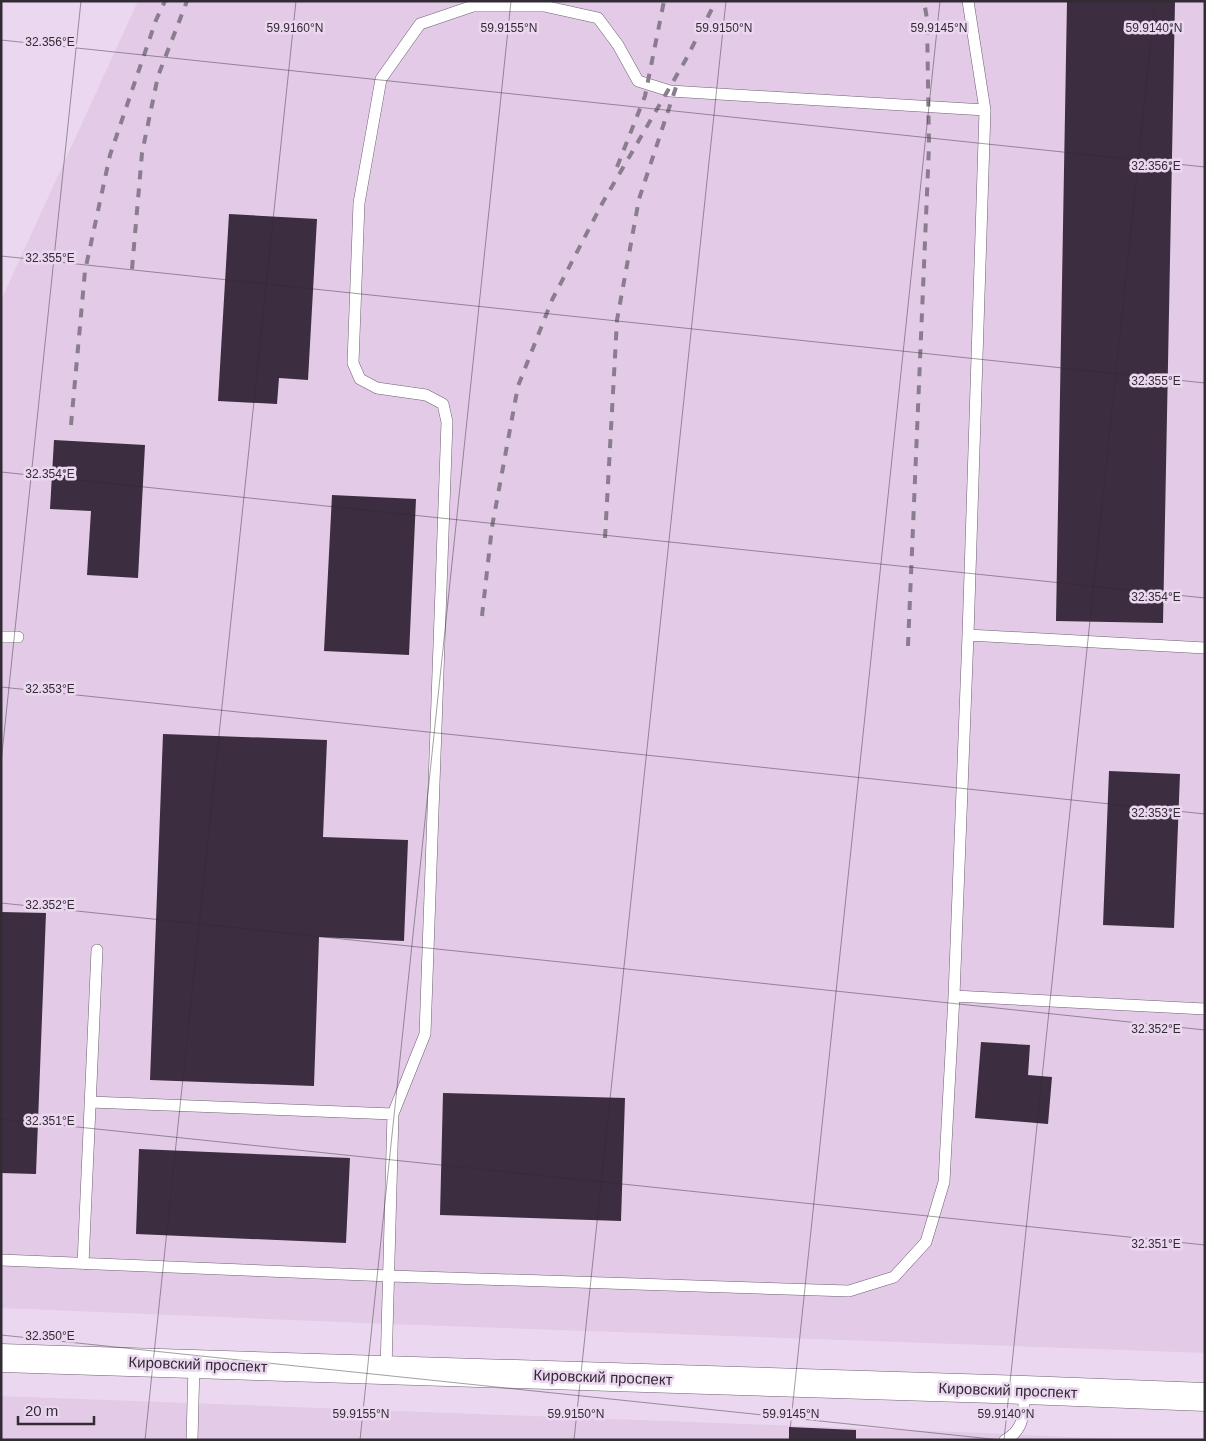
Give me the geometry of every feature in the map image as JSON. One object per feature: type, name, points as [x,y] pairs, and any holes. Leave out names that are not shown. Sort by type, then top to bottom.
[{"type":"main road","name":"Кировский проспект","points":[[1,1358],[1025,1390],[1205,1398]]},
{"type":"lane","points":[[1,1260],[849,1292],[894,1277],[926,1242],[944,1182],[954,996],[968,635],[985,110],[968,1]]},
{"type":"lane","points":[[386,1370],[393,1114],[425,1034],[447,422],[443,404],[426,395],[377,388],[360,379],[353,363],[359,203],[381,79],[420,24],[472,6],[544,6],[598,18],[618,45],[638,81],[670,91],[985,110]]},
{"type":"lane","points":[[968,635],[1205,648]]},
{"type":"lane","points":[[1,637],[18,637]]},
{"type":"lane","points":[[84,1264],[97,950]]},
{"type":"lane","points":[[954,996],[1205,1009]]},
{"type":"lane","points":[[90,1102],[393,1114]]},
{"type":"lane","points":[[192,1440],[194,1364]]},
{"type":"lane","points":[[1005,1440],[1013,1436],[1023,1421],[1025,1390]]},
{"type":"shaded area","points":[[138,1],[1205,1],[1205,1353],[388,1324],[1,1308],[1,300]]},
{"type":"shaded area","points":[[1,1396],[985,1433],[1113,1439],[1,1440]]},
{"type":"building","points":[[1067,1],[1175,1],[1163,623],[1056,621]]},
{"type":"building","points":[[229,214],[317,219],[308,380],[279,378],[277,404],[218,401]]},
{"type":"building","points":[[54,440],[145,445],[138,578],[87,575],[91,511],[50,509]]},
{"type":"building","points":[[332,495],[416,499],[409,655],[324,651]]},
{"type":"building","points":[[163,734],[327,740],[323,837],[408,840],[404,941],[319,937],[314,1086],[150,1080]]},
{"type":"building","points":[[1109,771],[1180,774],[1174,928],[1103,925]]},
{"type":"building","points":[[1,912],[46,913],[36,1174],[1,1173]]},
{"type":"building","points":[[981,1042],[1030,1045],[1028,1075],[1052,1077],[1048,1124],[975,1118]]},
{"type":"building","points":[[443,1093],[625,1098],[621,1221],[440,1215]]},
{"type":"building","points":[[139,1149],[350,1158],[346,1243],[136,1234]]},
{"type":"building","points":[[789,1427],[856,1430],[856,1440],[789,1440]]},
{"type":"railway","points":[[71,425],[85,271],[110,155],[156,20],[165,1]]},
{"type":"railway","points":[[132,269],[142,153],[158,76],[187,1]]},
{"type":"railway","points":[[617,167],[645,96],[664,1]]},
{"type":"railway","points":[[482,616],[492,527],[518,386],[552,300],[603,202],[685,61],[716,1]]},
{"type":"railway","points":[[908,646],[929,146],[927,19],[924,1]]},
{"type":"railway","points":[[605,538],[617,320],[639,199],[677,84]]}]
